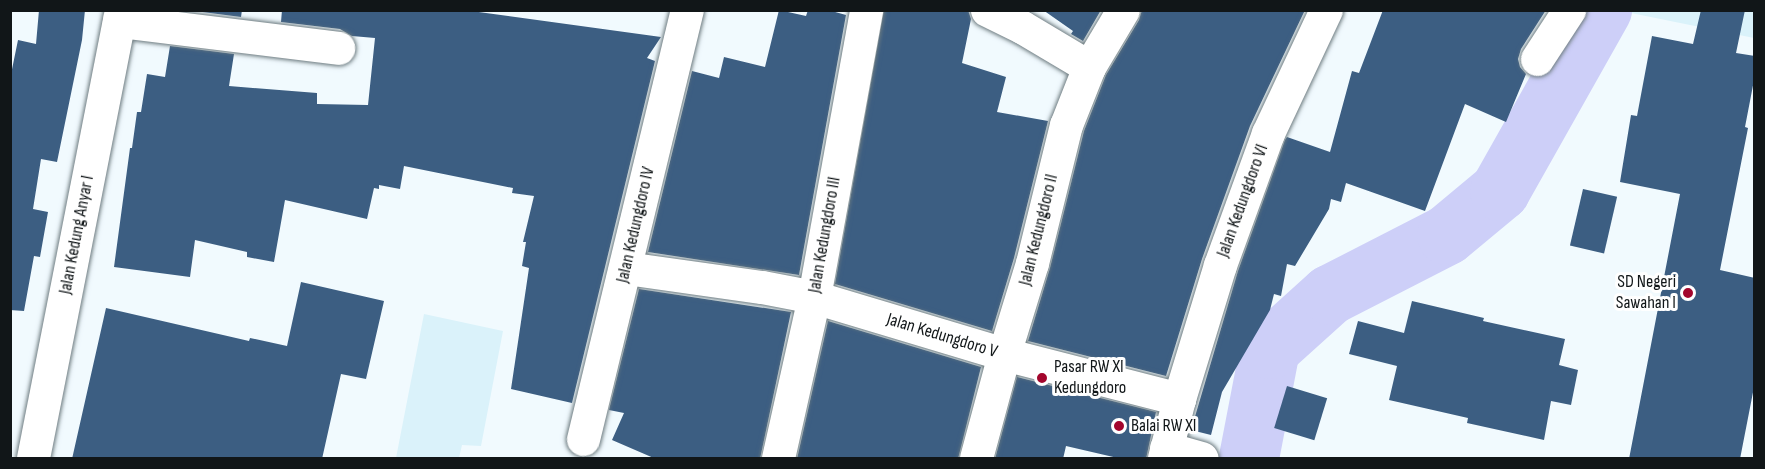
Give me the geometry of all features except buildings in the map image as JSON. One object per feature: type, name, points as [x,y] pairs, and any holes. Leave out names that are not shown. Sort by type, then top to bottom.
[{"type":"street","name":"Jalan Kedungdoro IV","points":[[583,439],[687,10]]},
{"type":"street","name":"Jalan Kedungdoro III","points":[[778,459],[814,297],[866,10]]},
{"type":"street","points":[[987,10],[1022,27],[1089,67]]},
{"type":"street","name":"Jalan Kedungdoro II","points":[[976,459],[1004,354],[1032,263],[1066,125],[1089,67],[1123,10]]},
{"type":"street","name":"Jalan Kedungdoro VI","points":[[1179,399],[1220,265],[1268,133],[1326,10]]},
{"type":"street","points":[[1537,59],[1569,10]]},
{"type":"street","points":[[120,16],[338,48]]},
{"type":"street","name":"Jalan Kedung Anyar I","points":[[33,459],[120,16]]},
{"type":"street","name":"Jalan Kedungdoro V","points":[[626,268],[762,287],[814,297],[1004,354],[1179,399]]},
{"type":"street","points":[[1179,399],[1181,455]]},
{"type":"shaded area","points":[[1627,10],[1754,11],[1754,38],[1626,12]]},
{"type":"shaded area","points":[[424,314],[503,331],[481,446],[462,445],[459,458],[396,458]]},
{"type":"waterway","points":[[1249,458],[1270,349],[1330,295],[1447,235],[1500,191],[1602,10]]},
{"type":"place","name":"SD Negeri Sawahan I","points":[[1688,293]]},
{"type":"place","name":"Pasar RW XI Kedungdoro","points":[[1042,378]]},
{"type":"place","name":"Balai RW XI","points":[[1119,426]]}]
